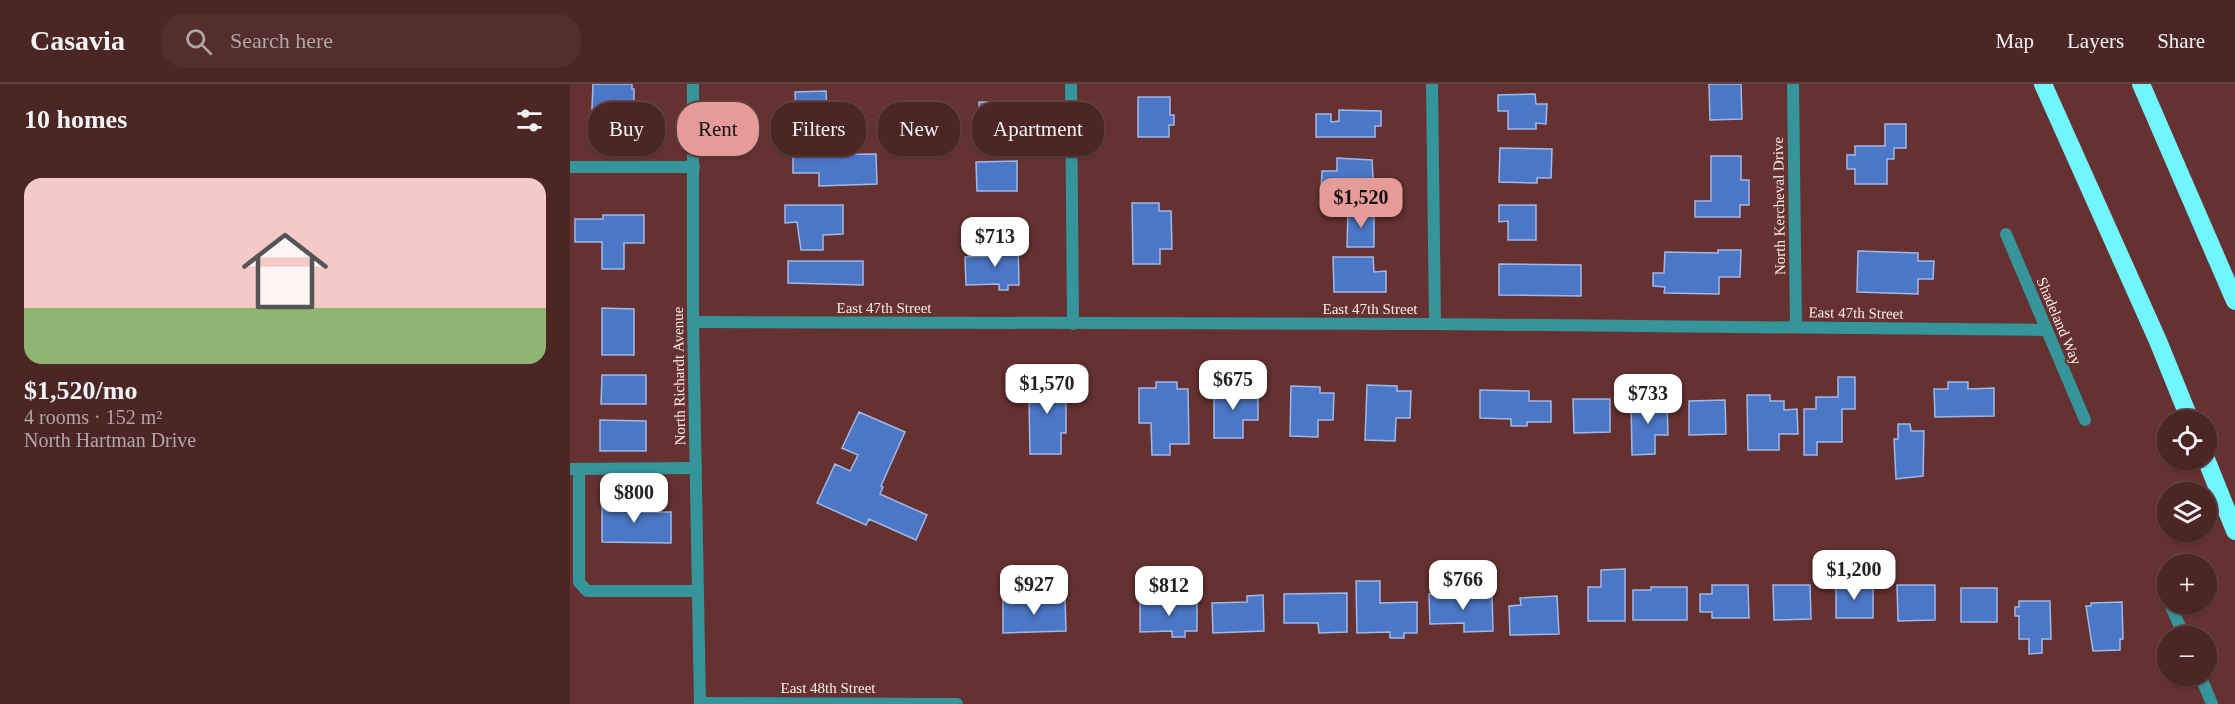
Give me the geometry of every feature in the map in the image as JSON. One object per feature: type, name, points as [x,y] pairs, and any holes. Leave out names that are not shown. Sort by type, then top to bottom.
[{"type":"highway","points":[[2043,84],[2158,341],[2186,410]]},
{"type":"highway","points":[[2141,84],[2235,300]]},
{"type":"highway","points":[[2210,470],[2235,531]]},
{"type":"street","name":"North Richardt Avenue","points":[[693,84],[693,322],[700,703]]},
{"type":"street","points":[[1071,84],[1073,324]]},
{"type":"street","points":[[1432,84],[1435,324]]},
{"type":"street","name":"North Kercheval Drive","points":[[1793,84],[1796,327]]},
{"type":"street","points":[[570,166],[694,167]]},
{"type":"street","name":"Shadeland Way","points":[[2006,234],[2085,420]]},
{"type":"street","name":"East 47th Street","points":[[693,322],[1435,324],[2046,330]]},
{"type":"street","points":[[696,468],[574,469],[579,582],[587,591],[698,591]]},
{"type":"street","points":[[2205,686],[2212,704]]},
{"type":"street","name":"East 48th Street","points":[[700,703],[957,704]]},
{"type":"building","points":[[593,84],[632,84],[632,89],[634,89],[634,102],[592,102]]},
{"type":"building","points":[[1709,84],[1741,84],[1742,119],[1710,120]]},
{"type":"building","points":[[826,91],[827,102],[795,102],[795,92]]},
{"type":"building","points":[[1535,94],[1536,104],[1547,104],[1546,124],[1536,123],[1536,129],[1508,129],[1508,111],[1498,111],[1498,95]]},
{"type":"building","points":[[1138,97],[1170,97],[1170,115],[1174,115],[1174,125],[1169,125],[1169,137],[1138,137]]},
{"type":"building","points":[[1339,110],[1381,111],[1381,126],[1375,126],[1375,137],[1316,137],[1316,114],[1331,114],[1331,122],[1339,121]]},
{"type":"building","points":[[1885,124],[1906,124],[1906,148],[1894,148],[1894,159],[1887,159],[1887,184],[1855,184],[1855,169],[1847,169],[1847,155],[1855,155],[1855,146],[1885,146]]},
{"type":"building","points":[[1500,148],[1552,149],[1551,178],[1537,178],[1537,183],[1499,182]]},
{"type":"building","points":[[866,154],[876,154],[877,184],[819,186],[819,173],[793,173],[793,156],[866,156]]},
{"type":"building","points":[[1711,156],[1741,156],[1741,180],[1749,180],[1749,205],[1740,205],[1740,217],[1695,217],[1695,201],[1711,201]]},
{"type":"building","points":[[1337,158],[1372,160],[1374,193],[1321,192],[1322,171],[1337,171]]},
{"type":"building","points":[[1017,161],[1017,191],[977,191],[976,162]]},
{"type":"building","points":[[1132,203],[1159,203],[1159,211],[1171,211],[1172,249],[1160,249],[1160,264],[1133,264]]},
{"type":"building","points":[[785,205],[843,205],[843,234],[823,235],[823,250],[801,250],[797,222],[785,223]]},
{"type":"building","points":[[1499,205],[1536,205],[1536,240],[1508,240],[1508,221],[1499,222]]},
{"type":"building","points":[[1348,210],[1374,210],[1374,247],[1347,247]]},
{"type":"building","points":[[603,215],[644,215],[644,243],[624,243],[624,269],[602,269],[602,242],[575,242],[575,219],[603,219]]},
{"type":"building","points":[[994,244],[1018,244],[1019,285],[1008,285],[1008,290],[999,290],[999,284],[966,285],[965,257],[995,256]]},
{"type":"building","points":[[1718,250],[1741,250],[1740,277],[1719,277],[1719,294],[1664,293],[1665,287],[1653,286],[1653,273],[1664,273],[1665,252],[1718,253]]},
{"type":"building","points":[[1858,251],[1918,253],[1918,261],[1934,261],[1933,279],[1918,279],[1918,294],[1857,292]]},
{"type":"building","points":[[1333,257],[1373,257],[1374,272],[1386,271],[1386,292],[1334,292]]},
{"type":"building","points":[[788,261],[863,261],[863,285],[788,283]]},
{"type":"building","points":[[1499,264],[1581,265],[1581,296],[1499,295]]},
{"type":"building","points":[[602,308],[634,309],[634,355],[602,355]]},
{"type":"building","points":[[602,375],[646,375],[646,404],[601,404]]},
{"type":"building","points":[[1039,375],[1053,375],[1053,379],[1066,379],[1066,433],[1061,433],[1061,454],[1030,454],[1029,399],[1032,399],[1032,380],[1039,380]]},
{"type":"building","points":[[1838,377],[1855,377],[1855,409],[1842,409],[1842,442],[1817,442],[1817,455],[1804,455],[1804,409],[1816,409],[1816,397],[1838,397]]},
{"type":"building","points":[[1156,382],[1177,382],[1177,389],[1188,389],[1189,444],[1170,444],[1170,455],[1152,455],[1151,423],[1139,423],[1139,388],[1156,388]]},
{"type":"building","points":[[1948,382],[1968,382],[1968,389],[1994,388],[1994,416],[1935,417],[1934,389],[1948,389]]},
{"type":"building","points":[[1367,385],[1397,386],[1397,391],[1411,391],[1410,418],[1396,418],[1395,441],[1365,440]]},
{"type":"building","points":[[1291,386],[1320,387],[1320,393],[1334,393],[1333,420],[1318,420],[1318,437],[1290,436]]},
{"type":"building","points":[[1214,387],[1244,388],[1244,393],[1258,393],[1258,420],[1243,420],[1243,438],[1214,438]]},
{"type":"building","points":[[1480,390],[1529,391],[1529,401],[1551,401],[1551,422],[1527,422],[1527,426],[1511,426],[1511,419],[1480,418]]},
{"type":"building","points":[[1747,395],[1770,395],[1770,401],[1784,401],[1784,410],[1797,409],[1798,434],[1779,434],[1779,450],[1748,450]]},
{"type":"building","points":[[1573,399],[1610,399],[1610,432],[1574,433]]},
{"type":"building","points":[[1725,400],[1726,434],[1689,435],[1689,401]]},
{"type":"building","points":[[1667,401],[1668,435],[1655,435],[1655,454],[1632,455],[1631,402]]},
{"type":"building","points":[[859,412],[905,432],[881,486],[883,487],[880,494],[927,515],[916,540],[869,519],[866,525],[817,503],[835,464],[850,471],[858,455],[842,448]]},
{"type":"building","points":[[600,420],[646,421],[646,451],[600,451]]},
{"type":"building","points":[[1898,424],[1910,424],[1911,431],[1924,431],[1923,476],[1896,479],[1894,439],[1898,439]]},
{"type":"building","points":[[602,499],[631,499],[631,512],[671,512],[671,543],[602,542]]},
{"type":"building","points":[[1625,569],[1625,621],[1588,621],[1588,587],[1601,587],[1601,570]]},
{"type":"building","points":[[1356,581],[1380,581],[1380,603],[1417,602],[1417,633],[1404,633],[1404,638],[1390,638],[1390,632],[1357,633]]},
{"type":"building","points":[[1836,584],[1873,584],[1873,618],[1836,618]]},
{"type":"building","points":[[1712,585],[1748,585],[1749,618],[1712,618],[1712,612],[1700,612],[1700,594],[1712,594]]},
{"type":"building","points":[[1773,585],[1810,585],[1811,619],[1774,620]]},
{"type":"building","points":[[1897,585],[1935,585],[1935,620],[1898,621]]},
{"type":"building","points":[[1651,587],[1687,587],[1687,620],[1633,620],[1633,590],[1651,590]]},
{"type":"building","points":[[1961,588],[1997,588],[1997,622],[1961,622]]},
{"type":"building","points":[[1347,593],[1347,632],[1319,633],[1318,623],[1284,623],[1284,594]]},
{"type":"building","points":[[1492,593],[1493,631],[1464,632],[1464,623],[1430,624],[1429,594]]},
{"type":"building","points":[[1263,595],[1264,631],[1213,633],[1212,603],[1247,602],[1247,596]]},
{"type":"building","points":[[1557,596],[1559,634],[1510,635],[1509,606],[1521,605],[1520,598]]},
{"type":"building","points":[[1065,599],[1066,631],[1003,633],[1003,600]]},
{"type":"building","points":[[2019,601],[2050,601],[2051,639],[2042,639],[2042,653],[2029,654],[2029,639],[2019,639],[2019,616],[2015,616],[2015,607],[2019,607]]},
{"type":"building","points":[[1140,602],[1197,602],[1197,631],[1185,631],[1185,637],[1172,637],[1172,631],[1140,632]]},
{"type":"building","points":[[2122,602],[2123,639],[2120,639],[2120,650],[2093,651],[2086,606],[2091,606],[2091,603]]}]
